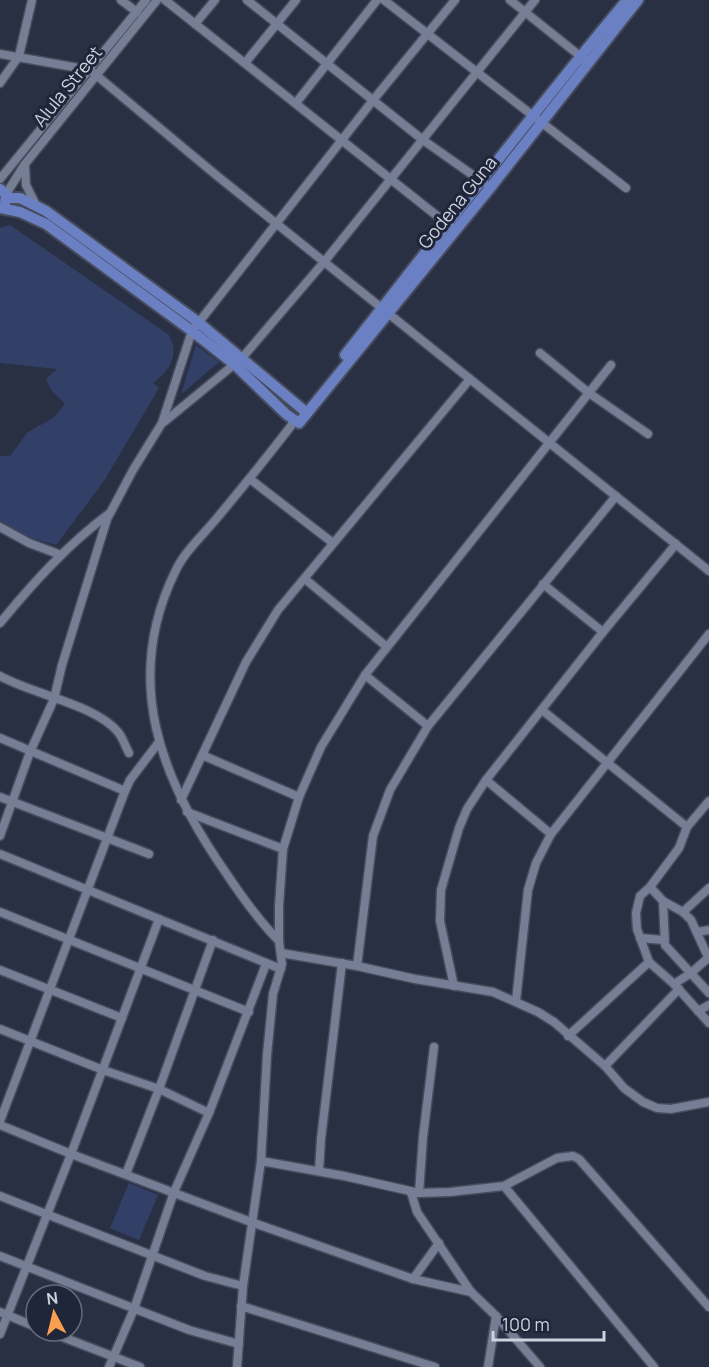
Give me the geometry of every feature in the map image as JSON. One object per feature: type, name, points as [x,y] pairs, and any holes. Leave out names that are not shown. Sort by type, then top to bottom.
[{"type":"main road","name":"Godena Guna","points":[[295,423],[538,119],[627,0]]},
{"type":"main road","name":"Godena Guna","points":[[584,59],[638,0]]},
{"type":"main road","points":[[0,208],[5,204],[4,194],[36,205],[147,293]]},
{"type":"main road","points":[[0,208],[20,212],[46,224],[195,327],[305,411]]},
{"type":"main road","points":[[238,361],[295,423]]},
{"type":"street","points":[[0,83],[19,56],[32,0]]},
{"type":"street","points":[[121,0],[137,12]]},
{"type":"street","name":"Alula Street","points":[[4,194],[146,0]]},
{"type":"street","name":"Alula Street","points":[[0,179],[156,0]]},
{"type":"street","points":[[165,0],[451,226]]},
{"type":"street","points":[[195,24],[215,0]]},
{"type":"street","points":[[247,0],[423,140],[486,185]]},
{"type":"street","points":[[244,63],[296,0]]},
{"type":"street","points":[[296,103],[377,0]]},
{"type":"street","points":[[384,0],[626,188]]},
{"type":"street","points":[[0,836],[30,752],[54,699],[101,535],[133,470],[162,423],[195,327],[455,0]]},
{"type":"street","points":[[510,0],[584,59]]},
{"type":"street","points":[[162,423],[238,361],[324,262],[535,0]]},
{"type":"street","points":[[0,54],[93,72],[276,224],[709,571]]},
{"type":"street","points":[[25,164],[26,185],[36,205]]},
{"type":"street","points":[[540,353],[589,393],[648,434]]},
{"type":"street","points":[[237,1367],[243,1286],[261,1161],[273,994],[281,969],[279,941],[283,849],[300,797],[321,747],[365,675],[548,442],[611,366]]},
{"type":"street","points":[[181,800],[246,663],[278,610],[470,379]]},
{"type":"street","points":[[279,941],[250,909],[212,853],[186,812],[172,782],[159,742],[151,698],[150,664],[156,617],[175,569],[295,423]]},
{"type":"street","points":[[250,479],[333,543]]},
{"type":"street","points":[[357,966],[374,836],[390,790],[428,726],[616,496]]},
{"type":"street","points":[[0,623],[85,531],[110,513]]},
{"type":"street","points":[[0,527],[29,543],[61,555]]},
{"type":"street","points":[[454,986],[440,921],[441,890],[459,828],[467,809],[486,780],[676,544]]},
{"type":"street","points":[[305,579],[387,647]]},
{"type":"street","points":[[543,584],[603,632]]},
{"type":"street","points":[[516,1001],[528,890],[536,863],[551,834],[709,634]]},
{"type":"street","points":[[365,675],[428,726]]},
{"type":"street","points":[[0,676],[91,712],[109,723],[118,732],[129,753]]},
{"type":"street","points":[[542,710],[687,827]]},
{"type":"street","points":[[0,738],[125,791]]},
{"type":"street","points":[[159,742],[130,780],[125,791],[0,1123],[71,1154],[251,1222],[412,1279],[471,1292]]},
{"type":"street","points":[[202,755],[300,797]]},
{"type":"street","points":[[486,780],[551,834]]},
{"type":"street","points":[[0,797],[149,854]]},
{"type":"street","points":[[709,801],[687,827],[679,848],[650,887],[640,896],[637,904],[637,929],[649,962],[677,987],[709,1023]]},
{"type":"street","points":[[186,812],[283,849]]},
{"type":"street","points":[[0,854],[281,969]]},
{"type":"street","points":[[605,1066],[677,987],[709,959],[691,920],[683,912],[663,901],[650,887]]},
{"type":"street","points":[[683,912],[708,890]]},
{"type":"street","points":[[663,901],[663,940],[668,950],[709,993]]},
{"type":"street","points":[[0,912],[249,1012]]},
{"type":"street","points":[[0,1334],[3,1314],[27,1266],[159,919]]},
{"type":"street","points":[[697,932],[709,930]]},
{"type":"street","points":[[640,938],[663,940]]},
{"type":"street","points":[[126,1174],[213,940]]},
{"type":"street","points":[[281,953],[493,992],[538,1012],[605,1066],[624,1088],[643,1102],[657,1108],[671,1109],[709,1102]]},
{"type":"street","points":[[568,1036],[649,962]]},
{"type":"street","points":[[319,1171],[342,963]]},
{"type":"street","points":[[109,1367],[134,1309],[174,1192],[209,1113],[266,964]]},
{"type":"street","points":[[0,970],[122,1018]]},
{"type":"street","points":[[698,1011],[709,1005]]},
{"type":"street","points":[[0,1029],[103,1070],[159,1089],[209,1113]]},
{"type":"street","points":[[434,1047],[415,1192],[417,1212],[471,1292],[496,1316],[540,1367]]},
{"type":"street","points":[[261,1161],[415,1192],[450,1192],[504,1186],[557,1158],[573,1156],[709,1307]]},
{"type":"street","points":[[504,1186],[654,1367]]},
{"type":"street","points":[[0,1196],[151,1256],[205,1276],[243,1286]]},
{"type":"street","points":[[412,1279],[439,1243]]},
{"type":"street","points":[[0,1256],[189,1330],[239,1344]]},
{"type":"street","points":[[241,1306],[435,1367]]},
{"type":"street","points":[[3,1314],[24,1322]]},
{"type":"street","points":[[488,1367],[496,1316]]},
{"type":"street","points":[[77,1343],[140,1367]]},
{"type":"shaded area","points":[[10,225],[169,335],[174,349],[172,362],[153,383],[159,388],[104,481],[56,545],[28,537],[0,523],[0,456],[10,456],[28,432],[53,418],[65,404],[51,390],[46,379],[57,369],[0,363],[0,228]]},
{"type":"shaded area","points":[[196,345],[219,362],[183,393],[182,391]]},
{"type":"shaded area","points":[[129,1183],[158,1195],[139,1240],[110,1228]]}]
